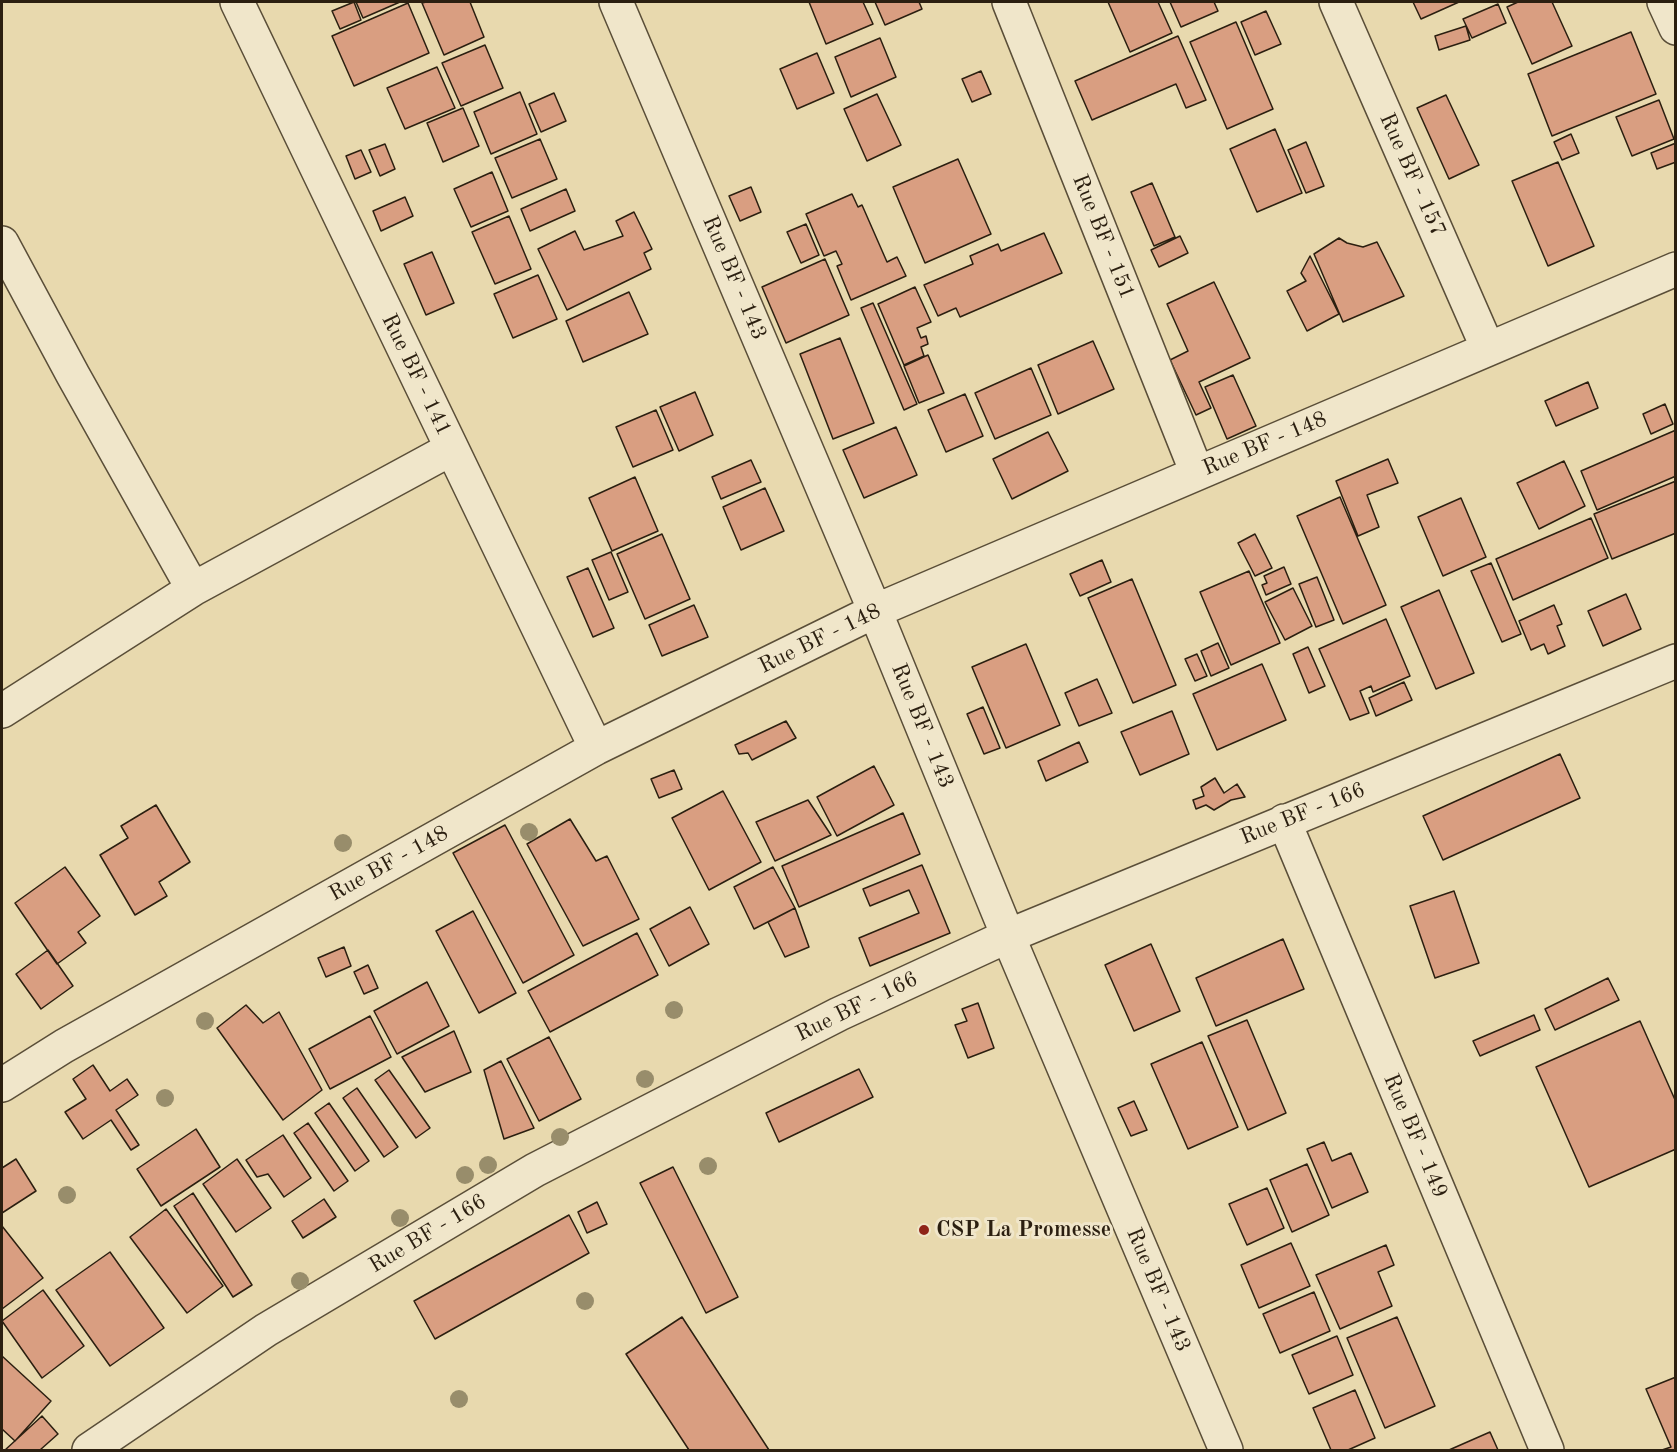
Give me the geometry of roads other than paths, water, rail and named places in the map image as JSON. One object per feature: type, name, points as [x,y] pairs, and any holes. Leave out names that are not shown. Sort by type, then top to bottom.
[{"type":"street","name":"Rue BF - 141","points":[[237,2],[596,748]]},
{"type":"street","name":"Rue BF - 143","points":[[616,2],[875,611],[1008,936],[1226,1450]]},
{"type":"street","name":"Rue BF - 151","points":[[1009,2],[1197,474]]},
{"type":"street","name":"Rue BF - 157","points":[[1336,2],[1488,349]]},
{"type":"street","points":[[1664,2],[1676,28]]},
{"type":"street","points":[[6,263],[193,589]]},
{"type":"street","name":"Rue BF - 148","points":[[2,1085],[64,1046],[596,748],[875,611],[1676,269]]},
{"type":"street","points":[[2,711],[193,589],[451,449]]},
{"type":"street","name":"Rue BF - 166","points":[[89,1450],[266,1330],[535,1170],[839,1014],[1008,936],[1676,661]]},
{"type":"street","name":"Rue BF - 149","points":[[1284,821],[1547,1450]]},
{"type":"place","name":"CSP La Promesse","points":[[924,1230]]}]
